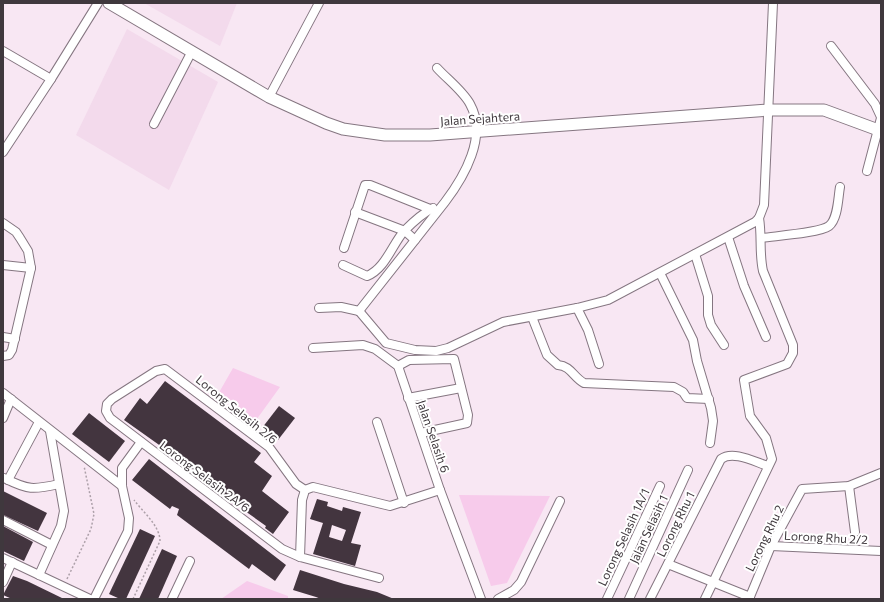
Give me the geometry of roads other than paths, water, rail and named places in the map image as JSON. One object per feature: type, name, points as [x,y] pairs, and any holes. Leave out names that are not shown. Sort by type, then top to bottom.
[{"type":"main road","name":"Jalan Sejahtera","points":[[109,3],[269,97],[326,123],[357,132],[392,135],[477,131],[769,110],[824,110],[880,130]]},
{"type":"street","points":[[3,152],[52,79],[98,3]]},
{"type":"street","points":[[269,97],[319,3]]},
{"type":"street","points":[[705,599],[772,459],[766,438],[750,416],[744,380],[787,364],[793,353],[793,345],[763,271],[760,258],[762,238],[759,218],[764,205],[773,3]]},
{"type":"street","points":[[831,46],[875,104],[881,118],[880,130],[867,171]]},
{"type":"street","points":[[3,51],[52,79]]},
{"type":"street","points":[[154,124],[192,51]]},
{"type":"street","points":[[359,311],[445,202],[456,187],[469,163],[477,131],[470,104],[437,68]]},
{"type":"street","points":[[344,248],[365,185],[370,185],[430,209]]},
{"type":"street","points":[[762,238],[818,231],[830,226],[834,217],[840,187]]},
{"type":"street","points":[[343,266],[367,276],[372,274],[405,231],[430,209],[445,202]]},
{"type":"street","points":[[355,212],[405,231],[415,240]]},
{"type":"street","points":[[319,308],[341,307],[359,311],[386,343],[415,350],[436,351],[448,348],[503,322],[577,308],[608,300],[728,237],[759,218]]},
{"type":"street","points":[[3,223],[20,238],[28,251],[30,268],[15,339],[9,354],[3,356]]},
{"type":"street","points":[[728,237],[744,286],[766,337]]},
{"type":"street","points":[[695,254],[708,296],[708,315],[711,325],[724,345]]},
{"type":"street","points":[[3,265],[30,268]]},
{"type":"street","points":[[660,273],[693,340],[697,361],[709,399],[713,421],[710,443]]},
{"type":"street","points":[[577,308],[588,330],[599,364]]},
{"type":"street","points":[[532,317],[547,355],[552,362],[569,368],[576,379],[584,383],[674,387],[683,392],[687,398],[709,399]]},
{"type":"street","points":[[3,337],[15,339]]},
{"type":"street","points":[[383,355],[386,343]]},
{"type":"street","points":[[313,348],[363,346],[375,349],[398,366],[409,360],[454,359],[468,416],[466,423],[421,433]]},
{"type":"street","name":"Jalan Selasih 6","points":[[398,366],[440,490],[481,599]]},
{"type":"street","name":"Lorong Selasih 2A/6","points":[[165,369],[156,371],[112,399],[107,404],[106,411],[110,418],[282,549],[300,558]]},
{"type":"street","name":"Lorong Selasih 2/6","points":[[165,369],[269,447],[296,484],[305,490]]},
{"type":"street","points":[[408,398],[461,388]]},
{"type":"street","points":[[3,393],[38,422],[82,454],[122,486]]},
{"type":"street","points":[[3,418],[11,400]]},
{"type":"street","points":[[38,422],[5,479],[23,487],[37,489],[59,484]]},
{"type":"street","points":[[376,422],[404,502]]},
{"type":"street","points":[[39,575],[61,526],[64,511],[50,431]]},
{"type":"street","points":[[94,599],[128,530],[129,518],[122,486],[122,468],[141,442]]},
{"type":"street","name":"Lorong Rhu 1","points":[[650,599],[720,459],[725,455],[734,456],[768,466]]},
{"type":"street","name":"Jalan Selasih 1","points":[[629,599],[688,470]]},
{"type":"street","points":[[855,532],[849,486],[881,473]]},
{"type":"street","name":"Lorong Selasih 1A/1","points":[[607,599],[660,486]]},
{"type":"street","name":"Lorong Rhu 2","points":[[749,598],[771,546],[802,489],[849,486]]},
{"type":"street","points":[[379,578],[300,558],[302,500],[305,490],[313,487],[390,506],[440,490]]},
{"type":"street","points":[[498,599],[514,590],[524,578],[560,501]]},
{"type":"street","points":[[3,520],[52,545]]},
{"type":"street","name":"Lorong Rhu 2/2","points":[[771,546],[881,551]]},
{"type":"street","points":[[3,558],[90,599]]},
{"type":"street","points":[[172,599],[190,560]]},
{"type":"street","points":[[3,582],[12,562]]},
{"type":"street","points":[[668,564],[749,598]]}]
